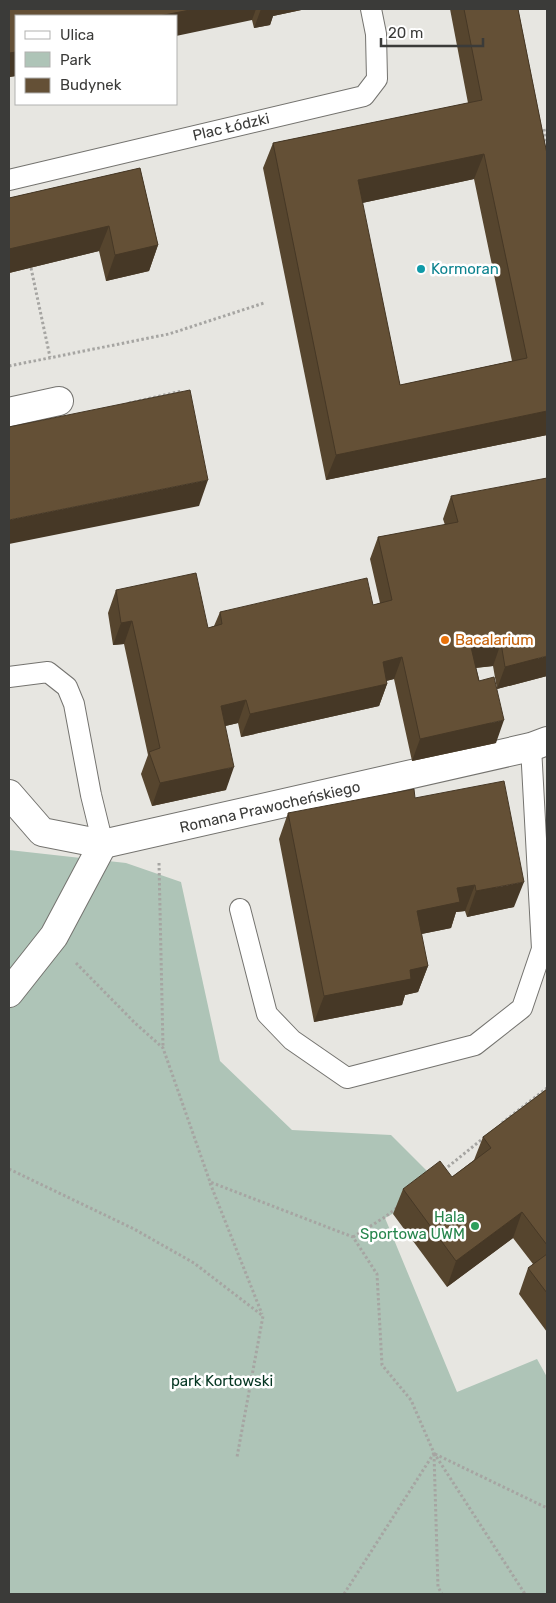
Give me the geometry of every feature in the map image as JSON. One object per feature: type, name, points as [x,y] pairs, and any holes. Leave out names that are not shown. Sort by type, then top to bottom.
[{"type":"street","points":[[9,412],[58,401]]},
{"type":"street","name":"Romana Prawocheńskiego","points":[[9,794],[42,832],[102,844],[539,744]]},
{"type":"street","points":[[9,993],[54,936],[102,844]]},
{"type":"lane","name":"Plac Łódzki","points":[[9,180],[364,96],[377,79],[376,34],[371,9]]},
{"type":"lane","points":[[9,676],[48,672],[68,687],[74,704],[102,844]]},
{"type":"lane","points":[[240,909],[267,1014],[292,1040],[347,1078],[475,1045],[522,1008],[542,949],[539,744]]},
{"type":"path","points":[[544,129],[547,144]]},
{"type":"path","points":[[31,268],[50,357]]},
{"type":"path","points":[[9,366],[169,334],[264,303]]},
{"type":"path","points":[[125,404],[182,391]]},
{"type":"path","points":[[159,858],[163,1048],[210,1182],[263,1316],[237,1457]]},
{"type":"path","points":[[76,963],[135,1023],[163,1048]]},
{"type":"path","points":[[496,1127],[547,1088]]},
{"type":"path","points":[[443,1170],[489,1133]]},
{"type":"path","points":[[9,1169],[134,1230],[194,1263],[263,1316]]},
{"type":"path","points":[[210,1182],[353,1237],[377,1274],[382,1365],[411,1400],[434,1453],[525,1594]]},
{"type":"path","points":[[353,1237],[385,1217],[405,1201]]},
{"type":"path","points":[[434,1453],[547,1508]]},
{"type":"path","points":[[344,1594],[434,1453]]},
{"type":"path","points":[[434,1453],[438,1587],[442,1594]]},
{"type":"green space","name":"park Kortowski","points":[[9,850],[126,863],[181,882],[220,1061],[292,1130],[391,1135],[442,1186],[385,1218],[457,1392],[537,1359],[547,1377],[547,1594],[9,1594]]},
{"type":"building","points":[[9,9],[195,9],[164,15],[15,15],[15,52],[9,53]]},
{"type":"building","points":[[464,9],[518,9],[547,154],[547,411],[336,455],[273,143],[482,100]],"holes":[[[484,154],[527,358],[400,385],[358,180]]]},
{"type":"building","points":[[140,168],[158,245],[115,255],[109,226],[9,249],[9,198]]},
{"type":"building","points":[[190,390],[208,480],[9,520],[9,427]]},
{"type":"building","points":[[547,478],[547,656],[505,667],[501,643],[471,647],[479,681],[494,677],[504,720],[420,739],[402,657],[383,662],[387,684],[250,714],[246,700],[221,706],[234,767],[160,783],[149,752],[160,748],[132,621],[121,623],[116,590],[196,573],[208,628],[222,624],[220,612],[367,578],[373,605],[392,600],[378,537],[458,522],[451,496]]},
{"type":"building","points":[[504,781],[524,882],[476,891],[475,885],[457,888],[460,902],[417,911],[428,966],[410,970],[411,979],[324,996],[288,813],[414,789],[415,798]]},
{"type":"building","name":"Hala Sportowa UWM","points":[[547,1089],[547,1245],[522,1212],[456,1261],[403,1189],[440,1161],[452,1177],[491,1148],[483,1137]]},
{"type":"building","points":[[547,1254],[547,1293],[528,1268]]},
{"type":"place","name":"Kormoran","points":[[421,269]]},
{"type":"place","name":"Bacalarium","points":[[445,640]]},
{"type":"place","name":"Hala Sportowa UWM","points":[[475,1226]]}]
